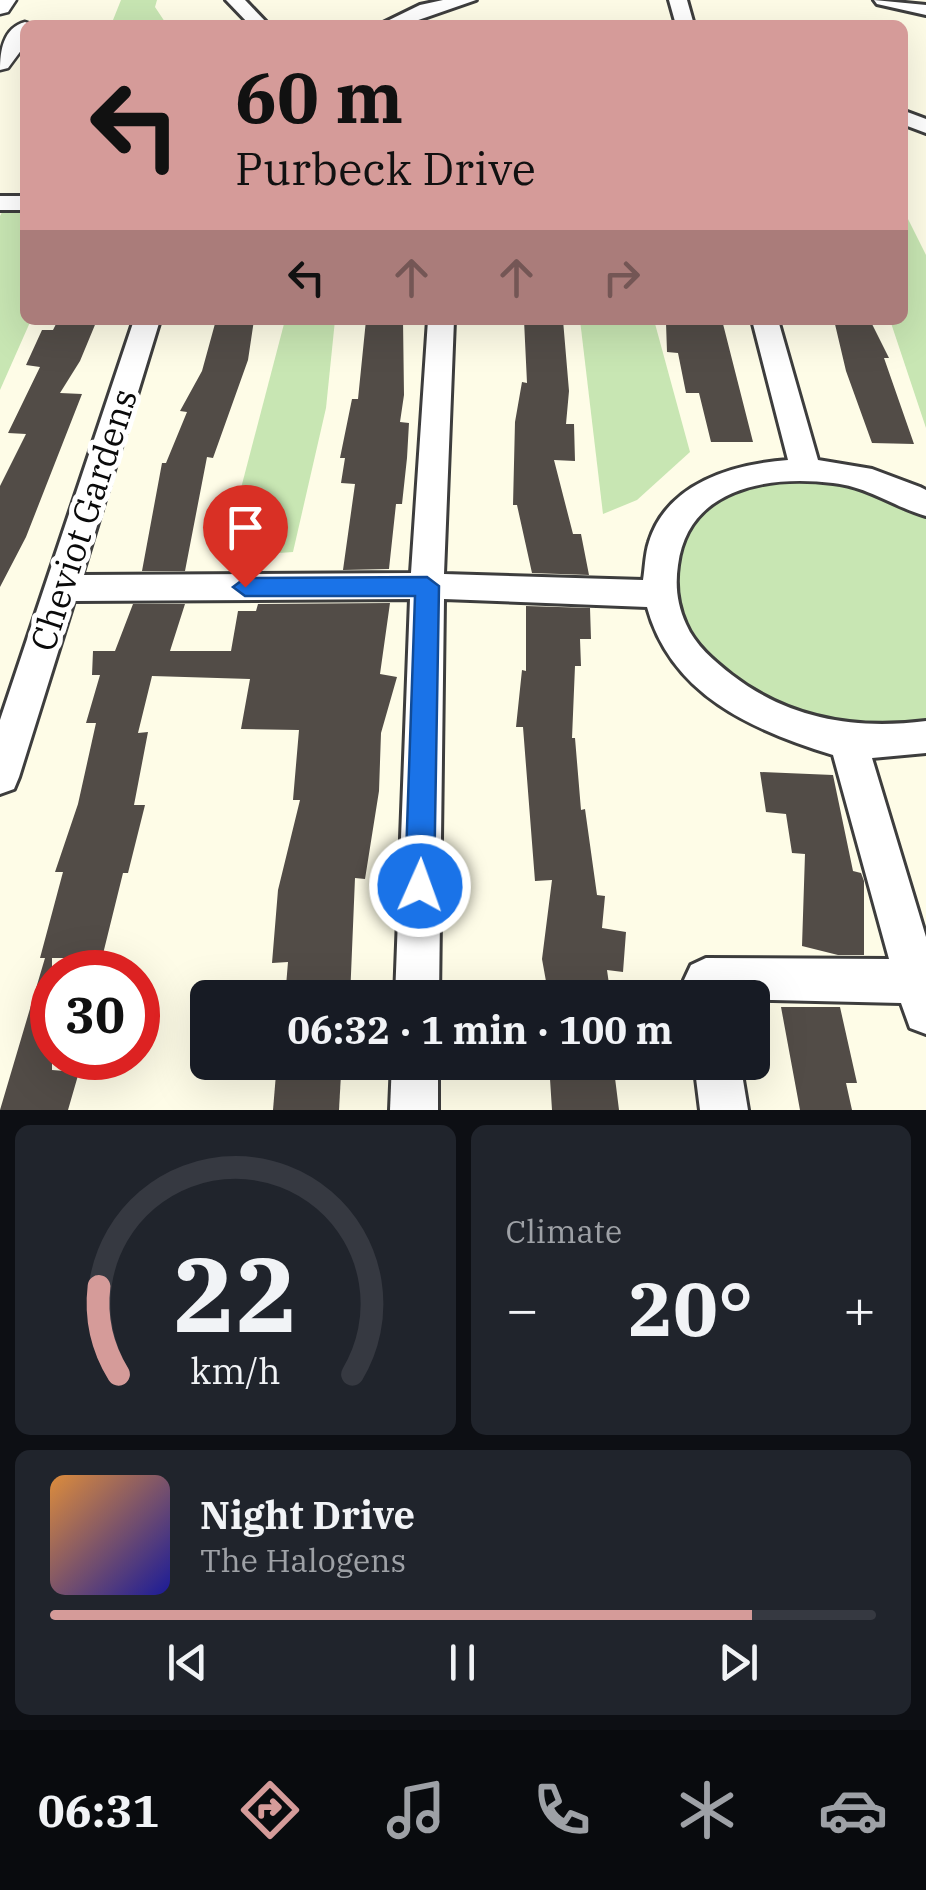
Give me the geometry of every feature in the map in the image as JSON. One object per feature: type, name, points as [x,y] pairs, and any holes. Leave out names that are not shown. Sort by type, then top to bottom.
[{"type":"street","points":[[0,6],[5,0]]},
{"type":"street","points":[[236,0],[255,20]]},
{"type":"street","points":[[396,20],[420,5],[467,0]]},
{"type":"street","points":[[883,0],[926,10]]},
{"type":"street","points":[[0,64],[20,36]]},
{"type":"street","name":"Cheviot Gardens","points":[[0,777],[146,325]]},
{"type":"street","points":[[417,980],[427,586],[441,325]]},
{"type":"street","points":[[766,325],[805,468]]},
{"type":"street","points":[[926,506],[864,478],[805,468],[739,477],[696,498],[670,526],[656,567],[657,594],[675,640],[716,686],[785,727],[849,743],[910,742],[926,737]]},
{"type":"street","points":[[63,588],[427,586],[657,594]]},
{"type":"street","points":[[770,985],[922,996],[849,743]]},
{"type":"street","points":[[414,1110],[415,1080]]},
{"type":"street","points":[[720,1080],[724,1110]]},
{"type":"green space","points":[[121,0],[157,0],[155,7],[164,20],[113,20]]},
{"type":"green space","points":[[3,210],[20,211],[20,325],[29,325],[0,390]]},
{"type":"green space","points":[[908,219],[926,255],[926,428],[892,325],[908,325]]},
{"type":"green space","points":[[284,325],[334,325],[326,408],[293,552],[223,557]]},
{"type":"green space","points":[[581,325],[655,325],[690,452],[637,500],[603,514]]},
{"type":"green space","points":[[805,468],[926,505],[926,737],[785,727],[675,640],[670,526],[696,498]]},
{"type":"building","points":[[56,325],[95,325],[80,361],[60,393],[82,394],[26,537],[0,587],[0,486],[26,434],[8,433],[40,367],[26,365],[42,330],[53,330]]},
{"type":"building","points":[[215,325],[253,325],[248,360],[213,458],[207,457],[185,571],[142,571],[162,463],[166,463],[187,412],[180,411],[202,371]]},
{"type":"building","points":[[365,325],[403,325],[404,395],[400,422],[409,423],[407,458],[402,504],[396,504],[389,569],[343,570],[355,484],[341,483],[345,458],[340,458],[352,399],[358,399]]},
{"type":"building","points":[[524,325],[563,325],[569,391],[566,424],[574,424],[575,461],[554,460],[573,534],[581,534],[589,575],[532,573],[517,505],[513,505],[515,422],[522,382],[527,383]]},
{"type":"building","points":[[666,325],[723,325],[753,442],[711,442],[699,393],[686,393],[678,353],[667,352]]},
{"type":"building","points":[[835,325],[872,325],[889,358],[884,358],[914,444],[872,443],[846,371]]},
{"type":"building","points":[[390,603],[380,674],[397,677],[381,733],[379,791],[365,879],[355,878],[351,980],[286,980],[288,962],[272,963],[278,890],[300,800],[293,800],[299,730],[241,729],[250,679],[152,676],[138,733],[148,732],[134,805],[145,805],[104,950],[42,950],[63,872],[55,872],[78,804],[96,723],[86,723],[100,675],[92,675],[93,651],[115,651],[133,604],[185,604],[170,651],[231,651],[238,611],[256,611],[258,604]]},
{"type":"building","points":[[526,606],[590,608],[591,639],[580,639],[581,666],[575,666],[572,738],[597,895],[605,896],[602,928],[626,932],[623,972],[607,970],[608,980],[546,980],[542,959],[552,880],[535,881],[523,727],[516,727],[522,670],[526,671]]},
{"type":"building","points":[[760,772],[833,775],[853,871],[861,873],[864,881],[864,955],[838,955],[802,946],[805,854],[792,853],[786,814],[766,812]]},
{"type":"building","points":[[781,1007],[840,1007],[857,1083],[846,1083],[852,1110],[800,1110]]},
{"type":"building","points":[[30,1009],[30,1080],[77,1080],[68,1110],[0,1110]]},
{"type":"building","points":[[276,1080],[341,1080],[339,1110],[273,1110]]},
{"type":"building","points":[[550,1080],[615,1080],[619,1110],[552,1110]]},
{"type":"route","points":[[245,587],[427,586],[420,886]]}]
